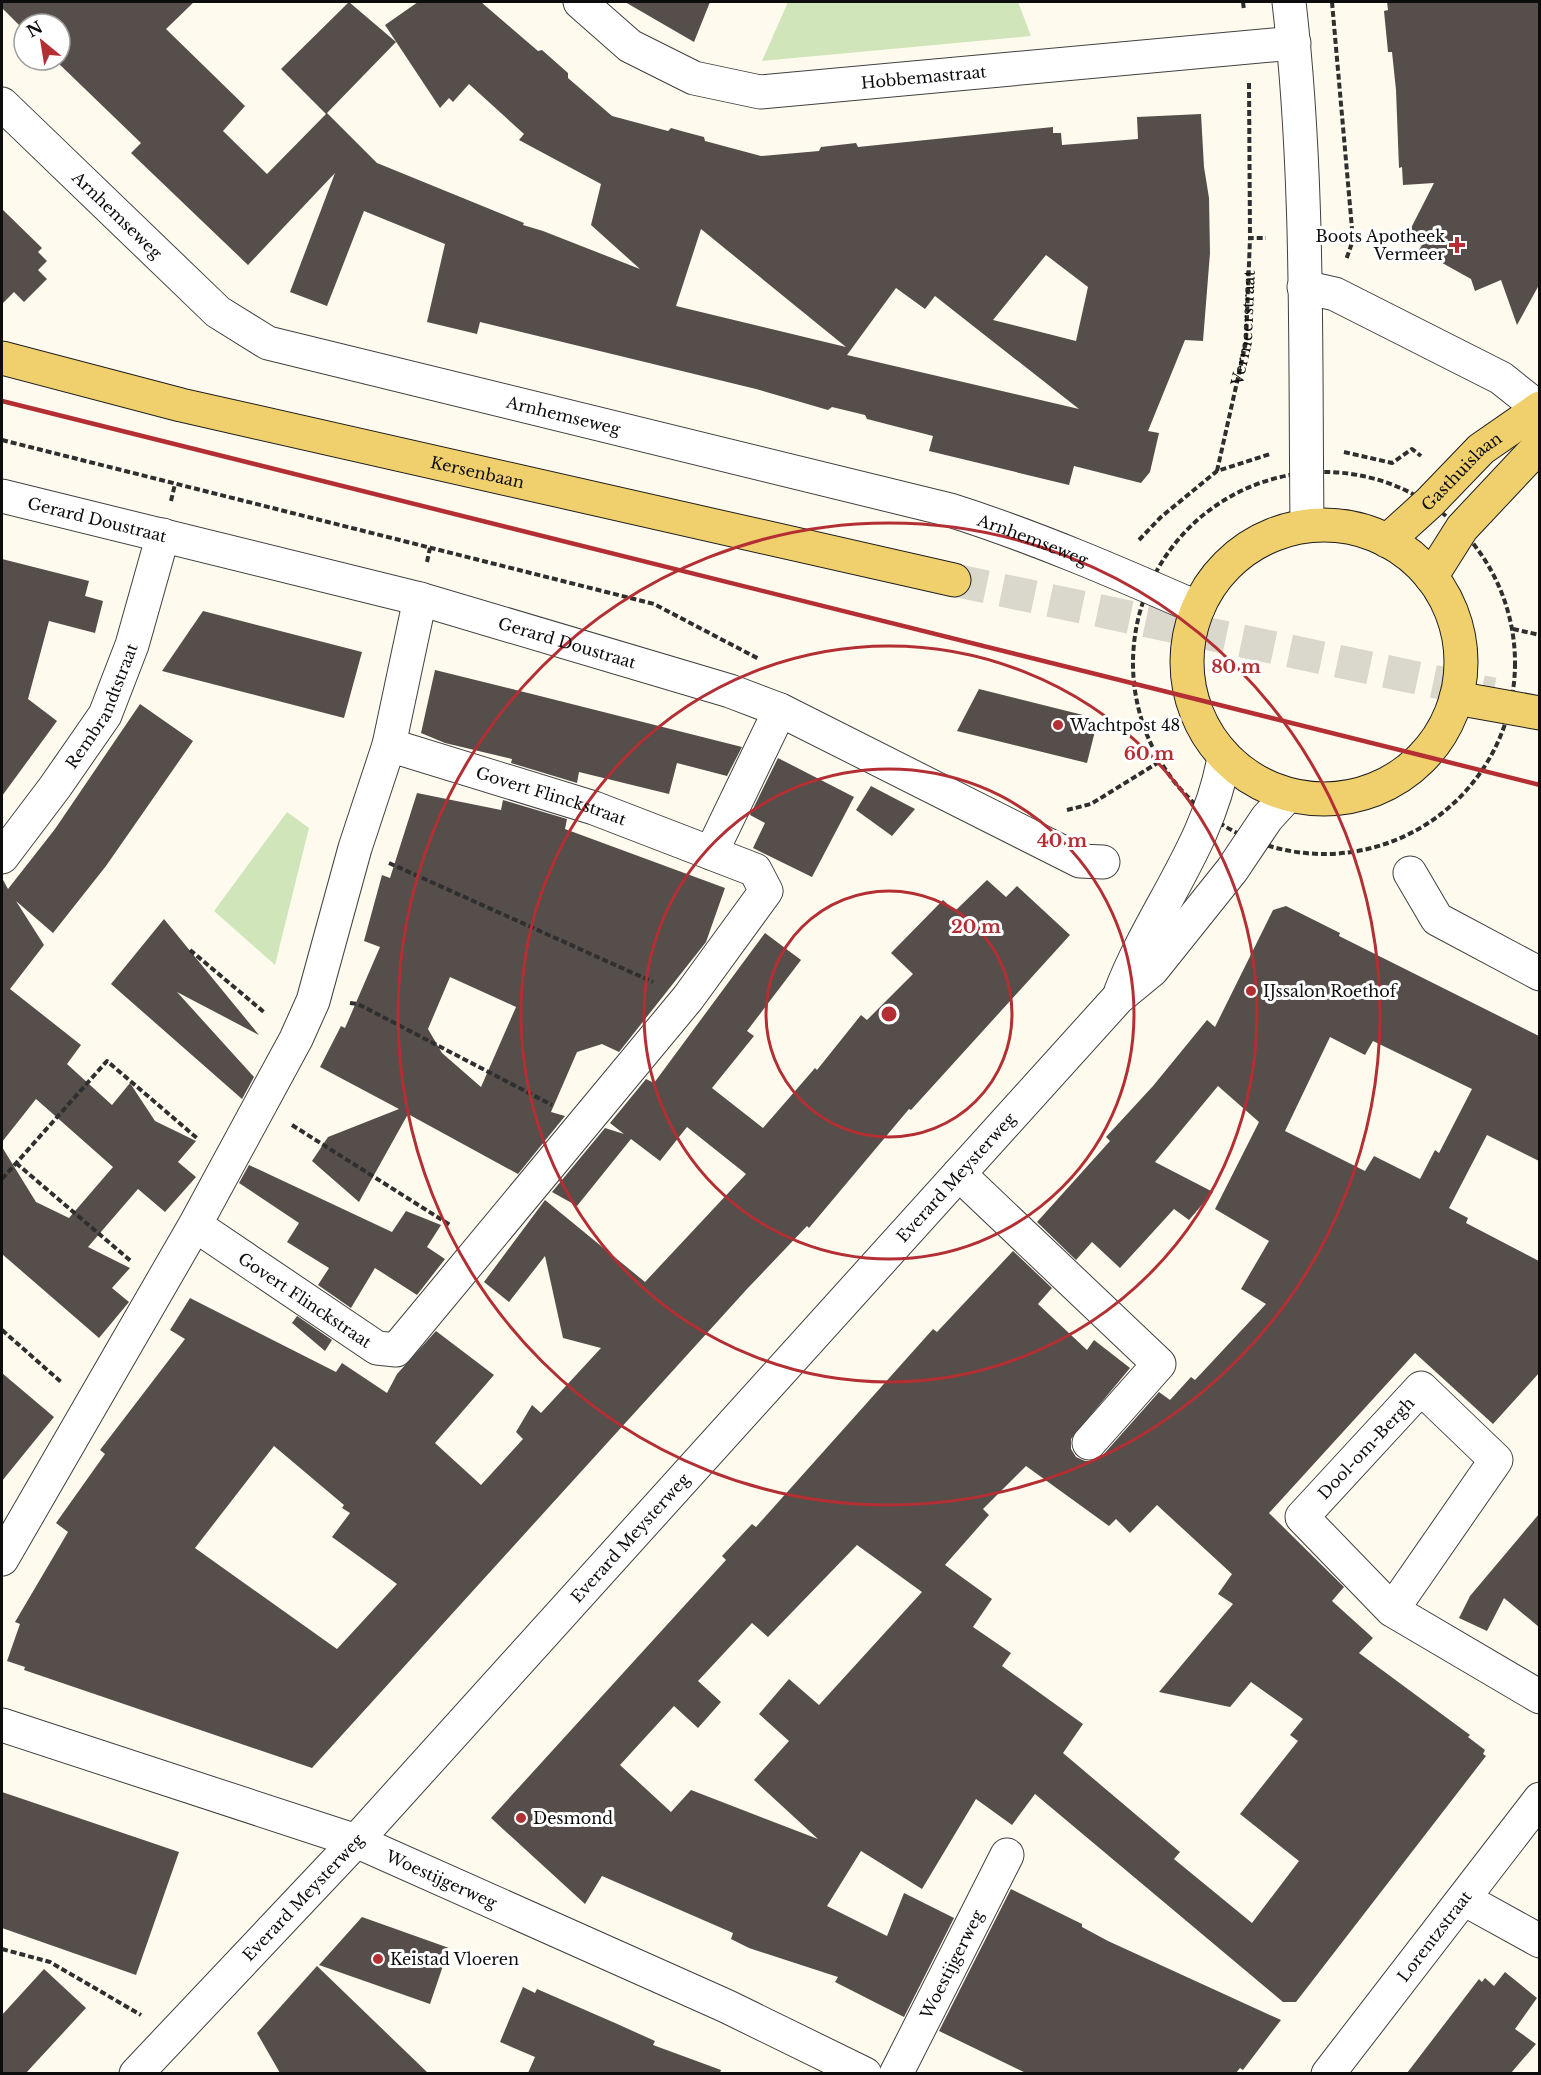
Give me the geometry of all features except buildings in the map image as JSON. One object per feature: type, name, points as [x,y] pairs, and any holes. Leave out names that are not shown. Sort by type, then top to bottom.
[{"type":"main road","name":"Kersenbaan","points":[[2,358],[181,405],[954,580]]},
{"type":"main road","name":"Gasthuislaan","points":[[1387,541],[1430,502],[1480,449],[1539,408]]},
{"type":"main road","points":[[1431,577],[1445,550],[1462,528],[1539,445]]},
{"type":"main road","points":[[1307,522],[1352,528],[1387,541],[1411,557],[1431,577],[1448,604],[1458,635],[1461,666],[1456,698],[1444,728],[1425,755],[1402,775],[1376,789],[1347,797],[1318,799],[1288,795],[1258,782],[1224,757],[1204,729],[1191,697],[1186,667],[1189,637],[1198,608],[1217,576],[1245,550],[1307,522]]},
{"type":"main road","points":[[1456,698],[1525,710]]},
{"type":"street","name":"Hobbemastraat","points":[[580,2],[630,46],[694,78],[760,92],[1294,43]]},
{"type":"street","points":[[1289,2],[1294,43],[1304,237],[1307,522]]},
{"type":"street","name":"Arnhemseweg","points":[[2,104],[218,312],[268,343],[950,510],[1001,526],[1111,568],[1148,587],[1198,608]]},
{"type":"street","points":[[1304,287],[1335,294],[1502,378],[1539,408]]},
{"type":"street","name":"Gerard Doustraat","points":[[2,496],[420,599],[730,690],[780,710],[1080,861],[1103,862]]},
{"type":"street","name":"Rembrandtstraat","points":[[2,857],[55,787],[105,715],[132,645],[163,535]]},
{"type":"street","points":[[2,1559],[195,1225],[296,1039],[313,1001],[355,848],[388,745],[420,599]]},
{"type":"street","points":[[711,853],[780,710]]},
{"type":"street","name":"Govert Flinckstraat","points":[[195,1225],[377,1348],[396,1350],[688,998],[766,891],[755,870],[711,853],[594,808],[388,745]]},
{"type":"street","name":"Everard Meysterweg","points":[[1118,998],[1133,959],[1209,816],[1219,789],[1224,757]]},
{"type":"street","name":"Everard Meysterweg","points":[[136,2073],[356,1841],[1118,998],[1152,970],[1232,870],[1288,795]]},
{"type":"street","points":[[1410,873],[1437,919],[1539,974]]},
{"type":"street","points":[[959,1174],[1159,1365],[1089,1443]]},
{"type":"street","name":"Dool-om-Bergh","points":[[1392,1610],[1496,1460],[1421,1388],[1302,1517],[1392,1610],[1539,1697]]},
{"type":"street","name":"Woestijgerweg","points":[[2,1725],[356,1841],[726,2006],[866,2073]]},
{"type":"street","name":"Lorentzstraat","points":[[1328,2073],[1539,1799]]},
{"type":"street","name":"Woestijgerweg","points":[[896,2073],[1007,1855]]},
{"type":"street","points":[[1464,1899],[1539,1941]]},
{"type":"path","points":[[1250,238],[1304,237],[1353,240],[1332,2]]},
{"type":"path","name":"Vermeerstraat","points":[[1217,471],[1245,342],[1250,238],[1248,49]]},
{"type":"path","points":[[1307,471],[1394,484],[1430,502],[1462,528],[1478,548],[1501,586],[1514,629],[1516,668],[1525,710],[1483,771],[1458,800],[1428,824],[1394,841],[1363,850],[1330,854],[1297,853],[1252,841],[1209,816],[1174,783],[1159,762],[1142,725],[1133,684],[1134,635],[1148,587],[1170,549],[1212,507],[1260,482],[1307,471]]},
{"type":"path","points":[[1514,629],[1539,635]]},
{"type":"path","points":[[355,848],[688,998]]},
{"type":"path","points":[[190,950],[296,1039]]},
{"type":"path","points":[[313,1001],[358,1004],[585,1122]]},
{"type":"path","points":[[2,1179],[107,1061],[228,1164]]},
{"type":"path","points":[[261,1105],[483,1246]]},
{"type":"path","points":[[16,1163],[160,1286]]},
{"type":"path","points":[[2,1330],[89,1406]]},
{"type":"path","points":[[2,1949],[50,1962],[173,2034]]},
{"type":"green space","points":[[788,2],[1018,2],[1031,36],[762,61]]},
{"type":"green space","points":[[287,812],[309,828],[275,965],[214,911]]},
{"type":"tunnel","points":[[954,580],[1493,694]]},
{"type":"railway","points":[[2,401],[1540,785]]},
{"type":"place","name":"Boots Apotheek Vermeer","points":[[1457,245]]},
{"type":"place","name":"Wachtpost 48","points":[[1058,725]]},
{"type":"place","name":"IJssalon Roethof","points":[[1251,991]]},
{"type":"place","name":"Desmond","points":[[521,1818]]},
{"type":"place","name":"Keistad Vloeren","points":[[378,1959]]}]
